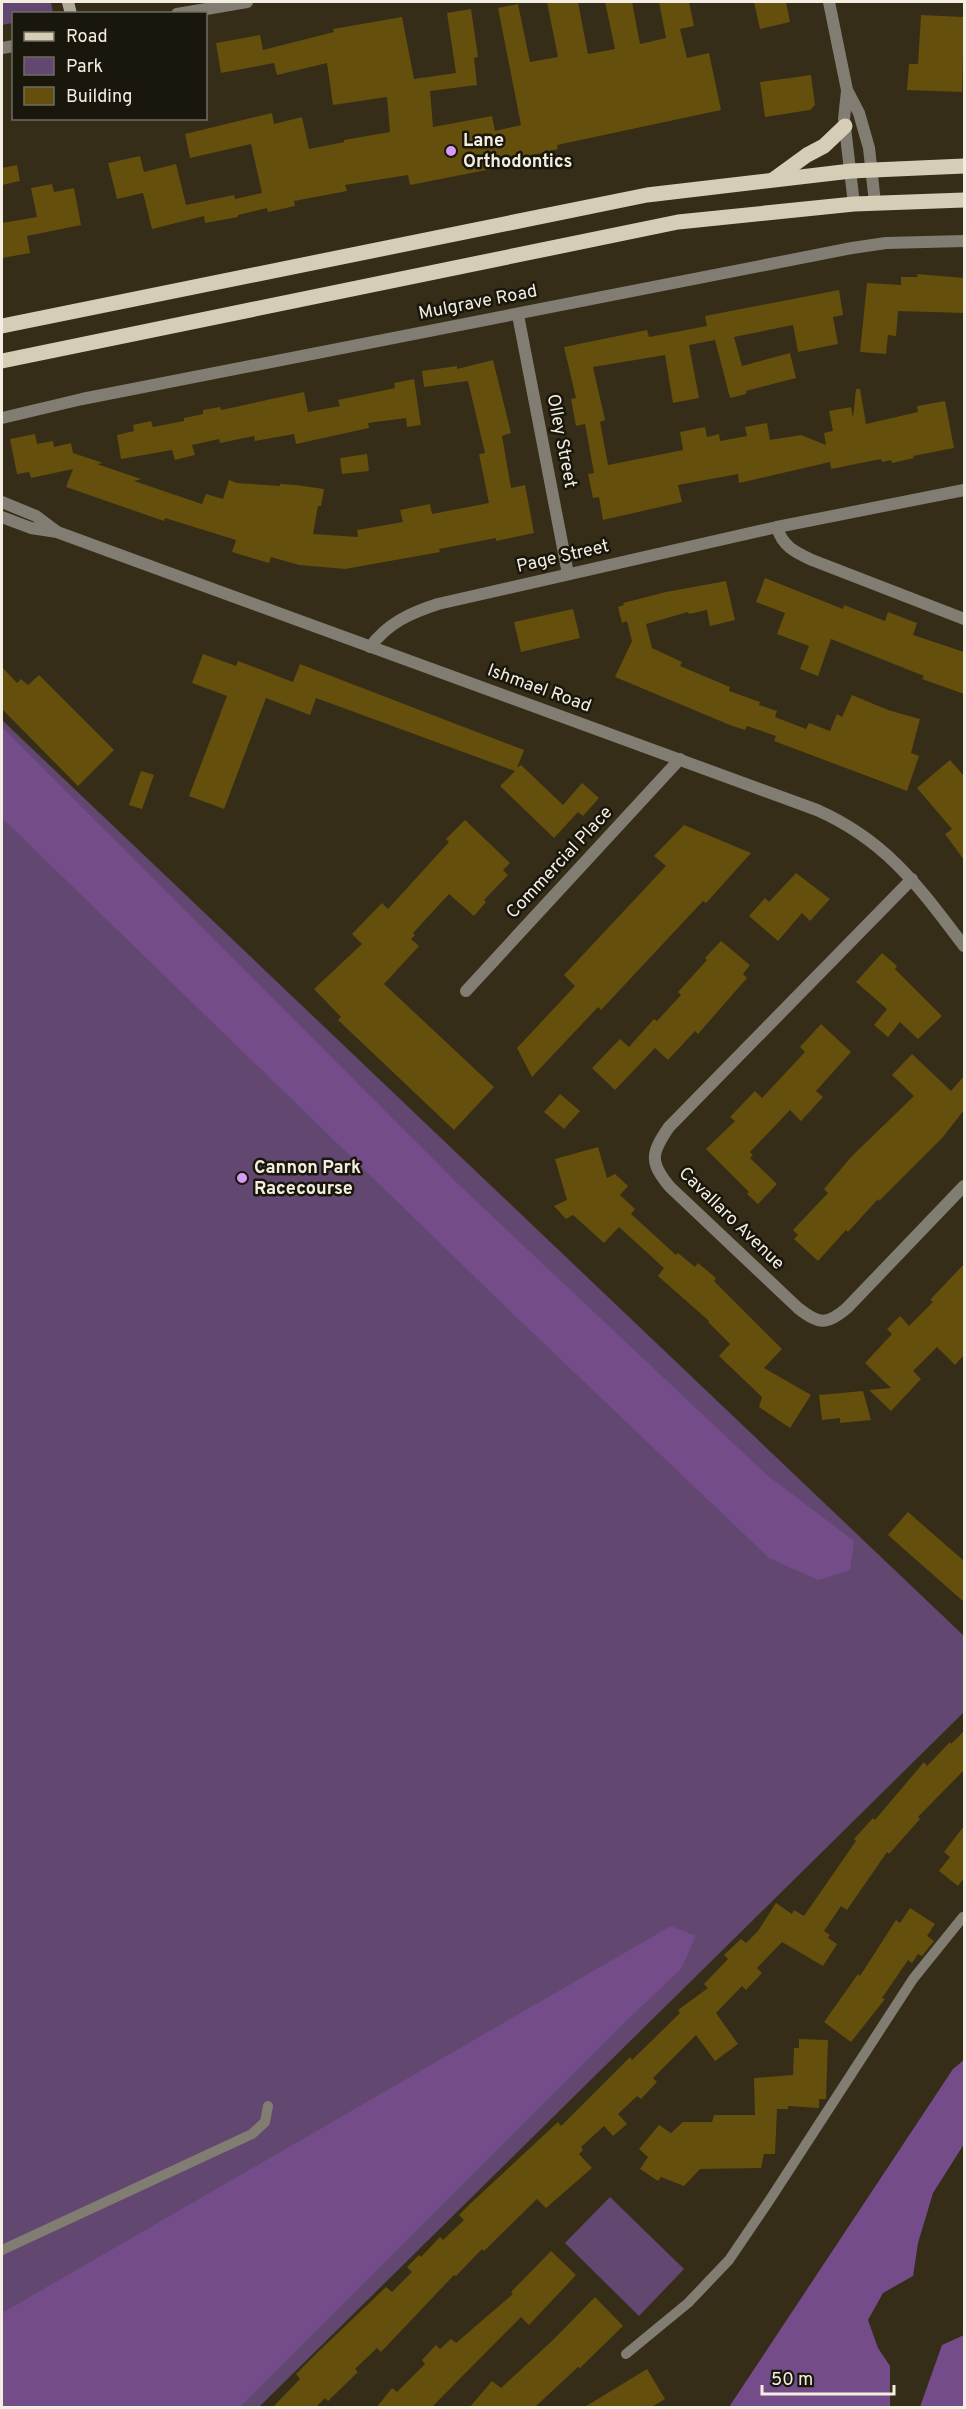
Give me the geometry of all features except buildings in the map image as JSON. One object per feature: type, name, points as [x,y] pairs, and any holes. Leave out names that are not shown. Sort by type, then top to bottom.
[{"type":"main road","points":[[774,179],[807,155],[824,146],[845,126]]},
{"type":"main road","points":[[2,327],[572,209],[680,190],[851,171],[964,166]]},
{"type":"main road","points":[[2,361],[678,222],[875,202],[964,200]]},
{"type":"street","points":[[189,12],[247,2]]},
{"type":"street","points":[[829,2],[847,90],[845,126],[854,204]]},
{"type":"street","points":[[847,90],[859,113],[869,148],[875,202]]},
{"type":"street","name":"Mulgrave Road","points":[[2,418],[82,399],[852,248],[897,242],[964,241]]},
{"type":"street","name":"Olley Street","points":[[518,315],[568,574]]},
{"type":"street","name":"Page Street","points":[[370,647],[391,624],[421,609],[777,527],[964,490]]},
{"type":"street","name":"Ishmael Road","points":[[2,502],[36,516],[57,532]]},
{"type":"street","name":"Ishmael Road","points":[[2,517],[31,528],[57,532],[797,801],[836,818],[874,842],[912,879],[964,946]]},
{"type":"street","points":[[777,527],[780,539],[791,550],[964,619]]},
{"type":"street","name":"Commercial Place","points":[[466,991],[680,759]]},
{"type":"street","name":"Cavallaro Avenue","points":[[912,879],[669,1127],[656,1145],[653,1162],[659,1175],[670,1187],[809,1318],[821,1322],[834,1319],[847,1308],[964,1186]]},
{"type":"lane","points":[[626,2354],[688,2303],[729,2260],[913,1979],[963,1917]]},
{"type":"lane","points":[[2,2250],[252,2134],[265,2122],[268,2106]]},
{"type":"green space","points":[[2,2],[51,2],[53,12],[12,12],[12,23],[2,25]]},
{"type":"green space","name":"Cannon Park Racecourse","points":[[2,720],[964,1636],[964,1712],[259,2407],[2,2407]]},
{"type":"green space","points":[[610,2197],[684,2269],[639,2316],[565,2243]]},
{"type":"shaded area","points":[[2,727],[459,1185],[767,1475],[854,1541],[850,1570],[818,1580],[769,1558],[512,1313],[2,818]]},
{"type":"shaded area","points":[[671,1926],[696,1936],[681,1969],[622,2025],[240,2407],[2,2407],[2,2313]]},
{"type":"shaded area","points":[[964,2060],[964,2144],[933,2193],[918,2243],[913,2276],[883,2293],[868,2320],[878,2348],[890,2366],[890,2407],[729,2407],[953,2069]]},
{"type":"shaded area","points":[[964,2335],[964,2407],[920,2407],[942,2345]]},
{"type":"place","name":"Lane Orthodontics","points":[[451,151]]},
{"type":"place","name":"Cannon Park Racecourse","points":[[242,1178]]}]
